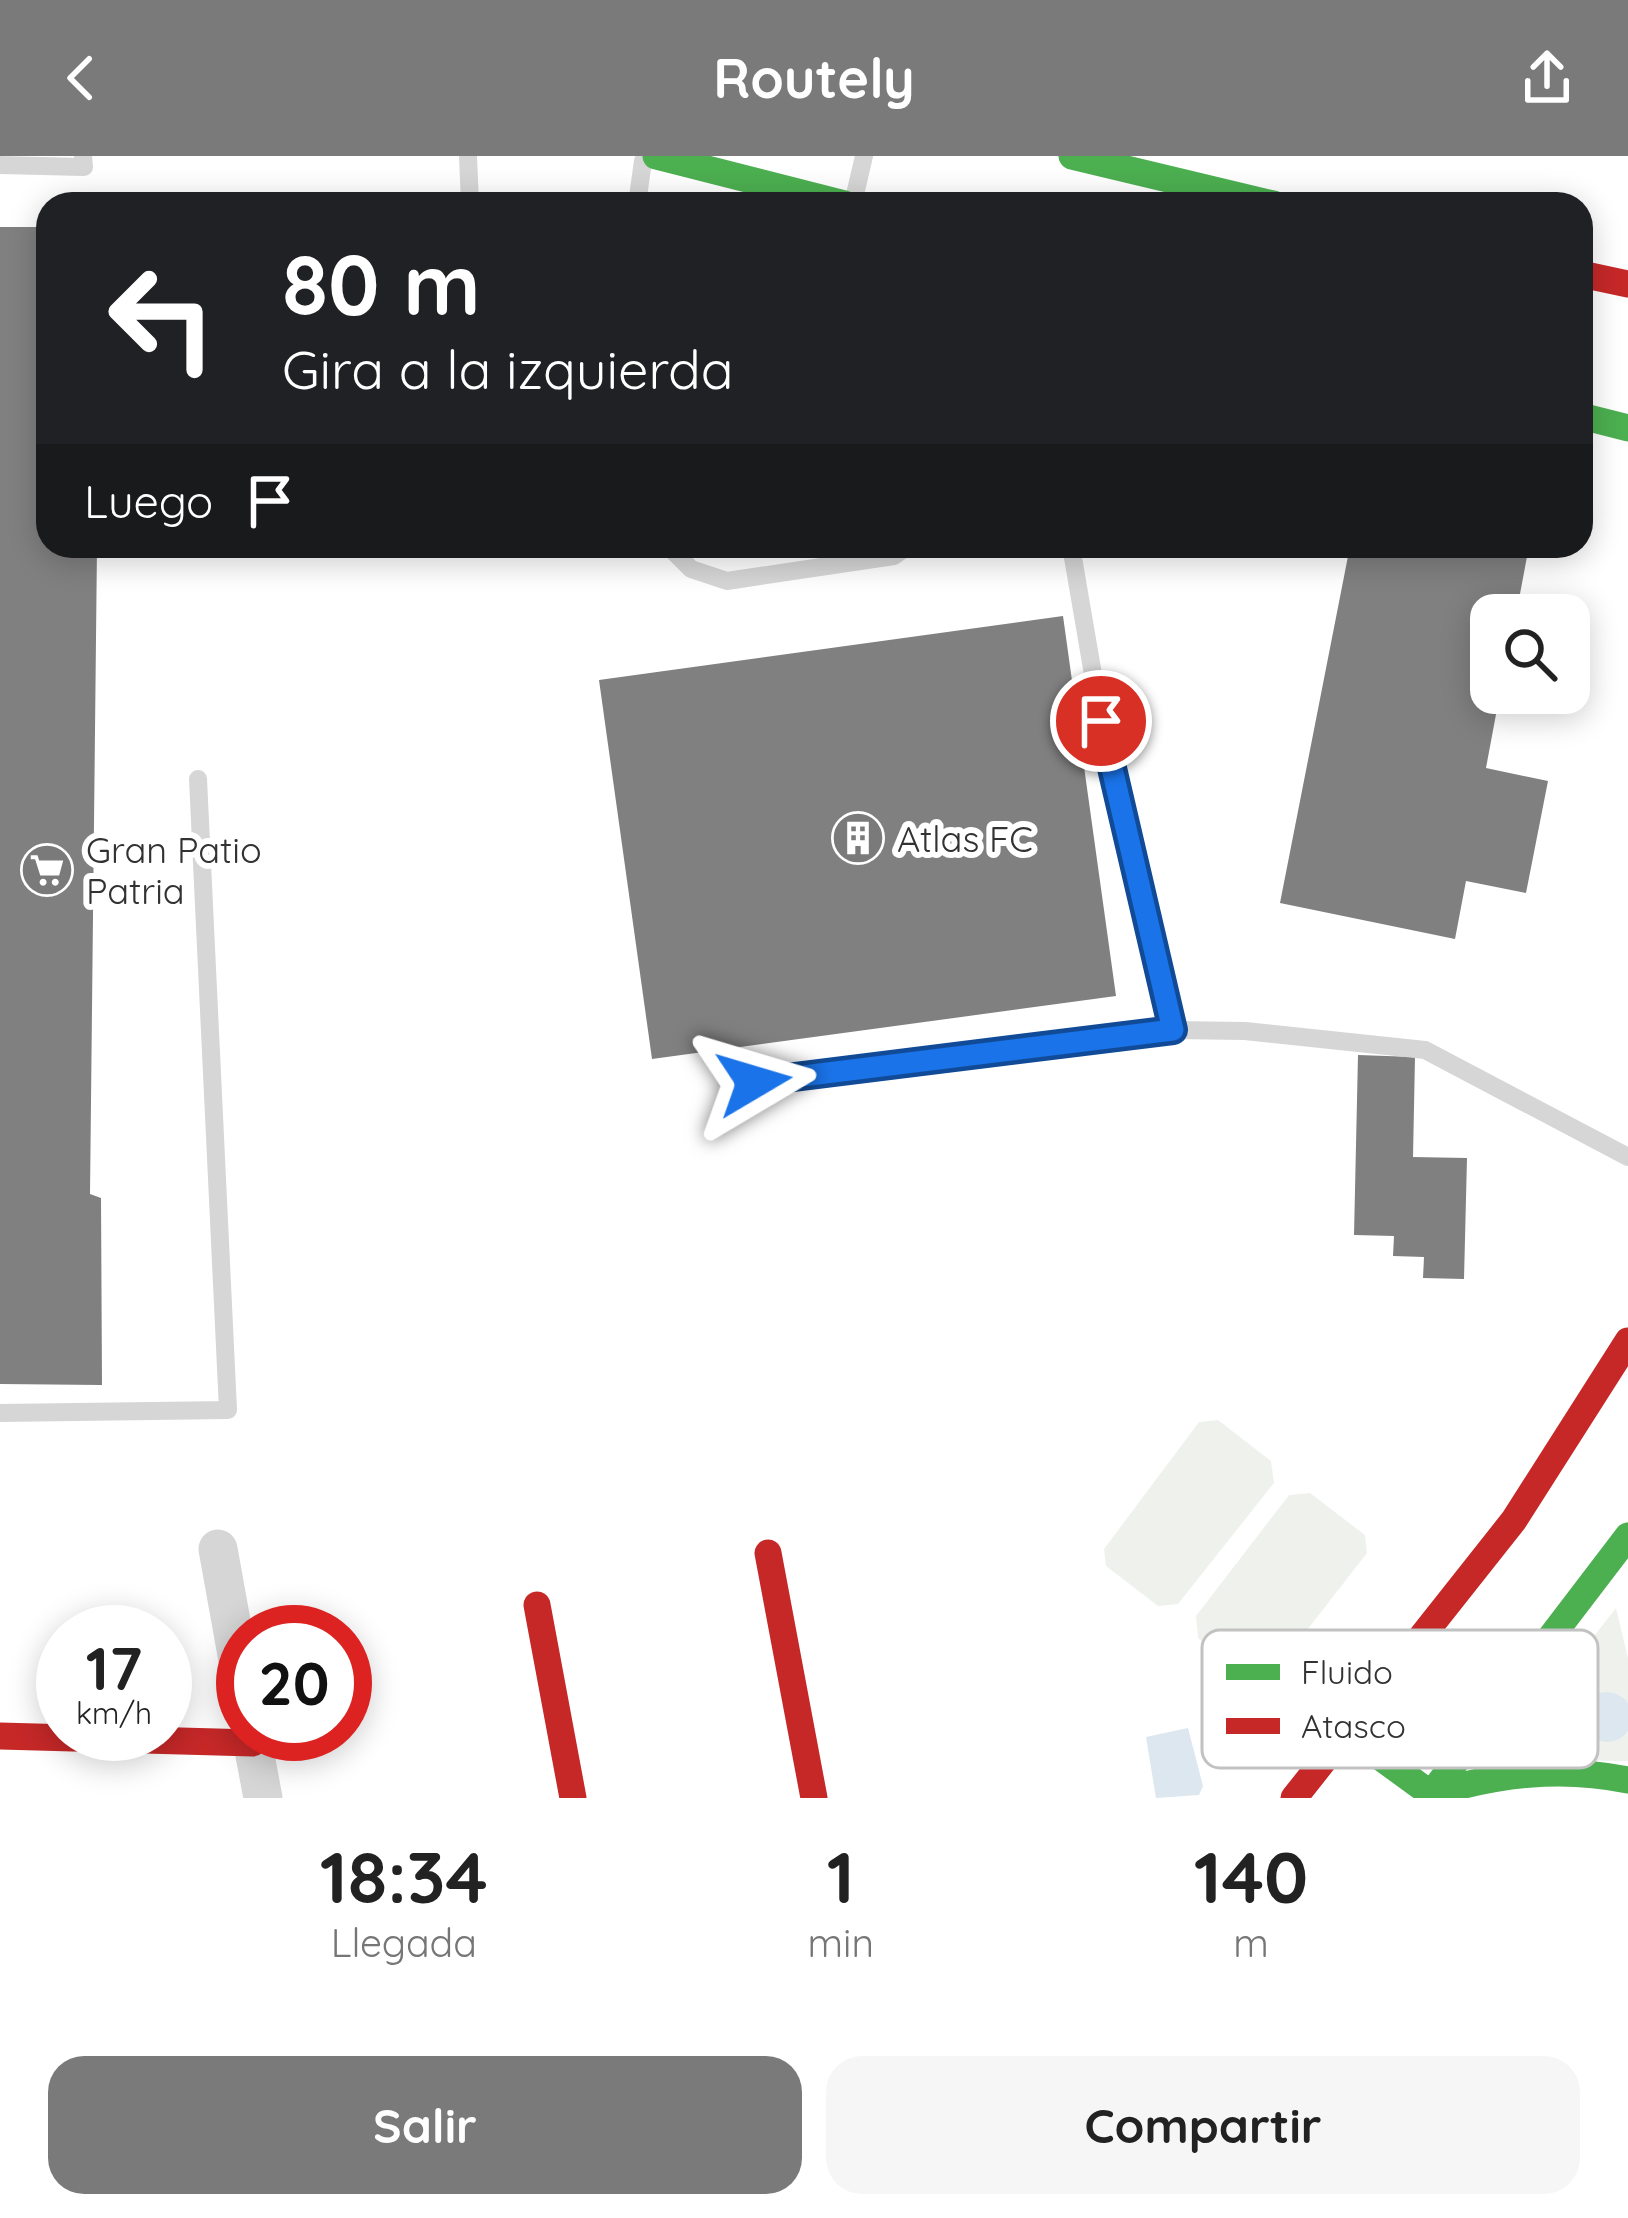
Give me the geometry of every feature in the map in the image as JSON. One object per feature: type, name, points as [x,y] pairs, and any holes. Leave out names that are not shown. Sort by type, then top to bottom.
[{"type":"main road","points":[[656,156],[695,160],[807,192]]},
{"type":"main road","points":[[1072,156],[1224,192]]},
{"type":"main road","points":[[1593,277],[1628,284]]},
{"type":"main road","points":[[1593,419],[1628,428]]},
{"type":"main road","points":[[1426,1630],[1545,1477],[1593,1407],[1628,1341]]},
{"type":"main road","points":[[1556,1630],[1628,1536]]},
{"type":"main road","points":[[768,1553],[814,1798]]},
{"type":"main road","points":[[537,1605],[573,1798]]},
{"type":"main road","points":[[0,1736],[216,1739]]},
{"type":"main road","points":[[1294,1798],[1318,1768]]},
{"type":"main road","points":[[1393,1768],[1429,1796]]},
{"type":"main road","points":[[1429,1796],[1450,1768]]},
{"type":"main road","points":[[1429,1796],[1534,1768]]},
{"type":"main road","points":[[1562,1768],[1628,1780]]},
{"type":"street","points":[[218,1550],[228,1605]]},
{"type":"street","points":[[256,1761],[263,1798]]},
{"type":"lane","points":[[0,165],[84,167],[83,156]]},
{"type":"lane","points":[[468,156],[470,192]]},
{"type":"lane","points":[[638,192],[643,156]]},
{"type":"lane","points":[[853,192],[864,156]]},
{"type":"lane","points":[[680,558],[691,569],[727,580],[880,558]]},
{"type":"lane","points":[[1073,558],[1101,721],[1173,1030]]},
{"type":"lane","points":[[0,1413],[228,1410],[198,779]]},
{"type":"lane","points":[[754,1082],[1173,1030],[1245,1031],[1425,1050],[1628,1157]]},
{"type":"shaded area","points":[[1218,1420],[1271,1461],[1274,1483],[1178,1604],[1158,1606],[1106,1566],[1104,1549],[1199,1422]]},
{"type":"shaded area","points":[[1310,1493],[1365,1535],[1367,1553],[1307,1630],[1202,1630],[1202,1641],[1196,1616],[1289,1495]]},
{"type":"shaded area","points":[[1616,1608],[1628,1658],[1628,1761],[1598,1761],[1598,1631]]},
{"type":"shaded area","points":[[1598,1694],[1616,1694],[1629,1707],[1629,1727],[1616,1740],[1598,1740]]},
{"type":"shaded area","points":[[1188,1728],[1203,1786],[1199,1795],[1156,1798],[1146,1737]]},
{"type":"building","name":"Gran Patio Patria","points":[[0,227],[36,227],[36,558],[97,558],[90,1194],[101,1198],[102,1385],[0,1384]]},
{"type":"building","points":[[1348,558],[1527,558],[1520,594],[1470,594],[1470,714],[1496,714],[1486,768],[1548,781],[1526,893],[1466,881],[1455,939],[1280,903]]},
{"type":"building","name":"Atlas FC","points":[[1063,616],[1116,996],[652,1059],[599,680]]},
{"type":"building","points":[[1358,1055],[1415,1057],[1413,1157],[1467,1158],[1464,1279],[1423,1278],[1424,1257],[1393,1256],[1394,1236],[1354,1235]]},
{"type":"traffic: fast","points":[[656,156],[798,192]]},
{"type":"traffic: fast","points":[[1072,156],[1223,192]]},
{"type":"traffic: fast","points":[[1593,419],[1628,428]]},
{"type":"traffic: fast","points":[[1556,1630],[1628,1536]]},
{"type":"traffic: fast","points":[[1395,1768],[1431,1794],[1529,1774],[1578,1773],[1628,1780]]},
{"type":"traffic: fast","points":[[1428,1798],[1451,1768]]},
{"type":"traffic: jam","points":[[1593,277],[1628,284]]},
{"type":"traffic: jam","points":[[1427,1630],[1514,1520],[1628,1341]]},
{"type":"traffic: jam","points":[[768,1553],[814,1798]]},
{"type":"traffic: jam","points":[[537,1605],[573,1798]]},
{"type":"traffic: jam","points":[[0,1736],[216,1742]]},
{"type":"traffic: jam","points":[[1294,1798],[1318,1768]]},
{"type":"place","name":"Atlas FC","points":[[858,838]]},
{"type":"place","name":"Gran Patio Patria","points":[[47,870]]},
{"type":"route","points":[[754,1082],[1173,1030],[1101,721]]}]
